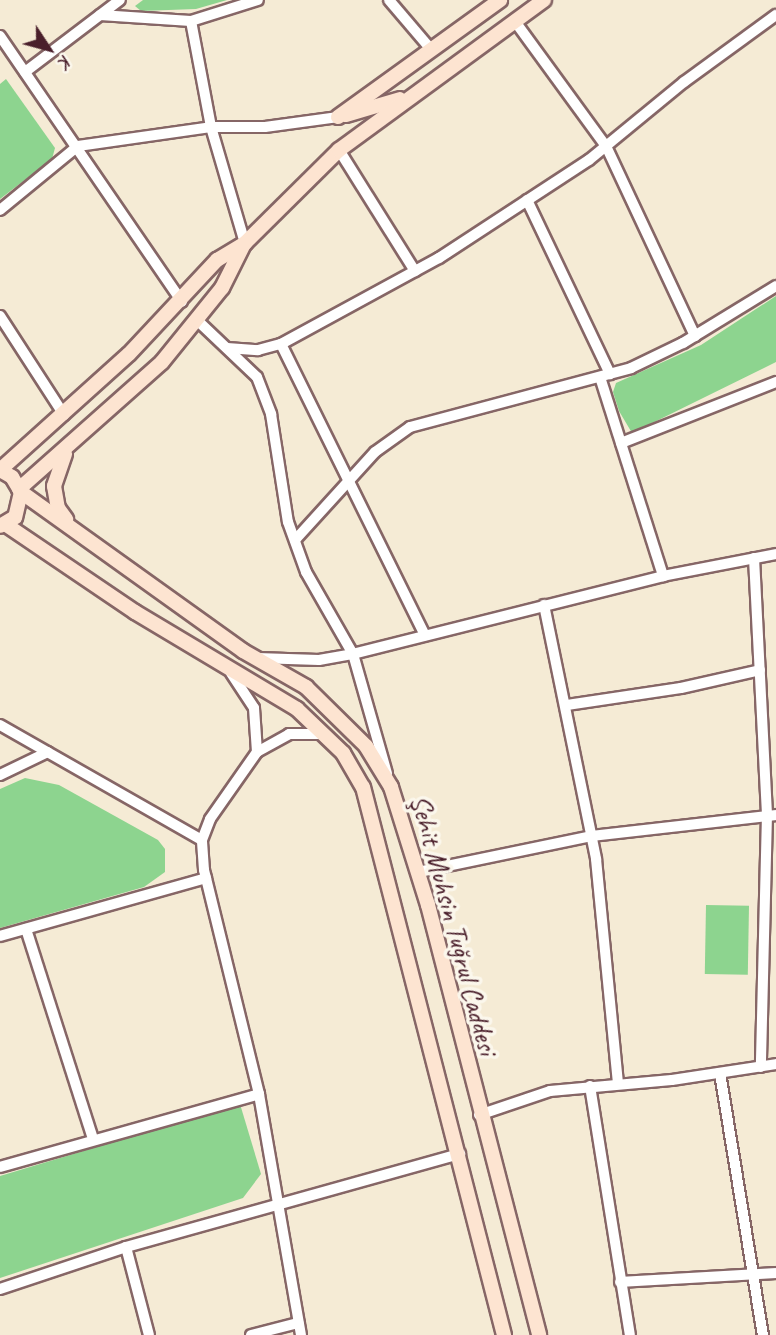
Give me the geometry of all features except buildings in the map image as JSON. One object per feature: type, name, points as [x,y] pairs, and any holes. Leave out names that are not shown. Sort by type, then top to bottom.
[{"type":"main road","points":[[338,117],[429,47],[500,0]]},
{"type":"main road","points":[[0,470],[64,415],[182,302],[218,261],[245,243],[339,150],[544,0]]},
{"type":"main road","points":[[338,117],[411,96]]},
{"type":"main road","points":[[2,525],[19,510],[20,491],[162,362],[198,321],[222,288],[245,243]]},
{"type":"main road","points":[[69,446],[54,486],[58,508],[69,523]]},
{"type":"main road","name":"Şehit Muhsin Tuğrul Caddesi","points":[[0,470],[20,491],[69,523],[254,658],[306,687],[366,746],[391,787],[418,872],[479,1115],[539,1335]]},
{"type":"main road","name":"Şehit Muhsin Tuğrul Caddesi","points":[[2,525],[135,612],[298,709],[343,753],[363,787],[460,1154],[504,1335]]},
{"type":"street","points":[[25,72],[120,0]]},
{"type":"street","points":[[100,15],[191,21],[258,0]]},
{"type":"street","points":[[388,0],[429,47]]},
{"type":"street","points":[[227,348],[258,350],[281,344],[415,271],[606,146],[776,15]]},
{"type":"street","points":[[514,20],[606,146],[695,336]]},
{"type":"street","points":[[191,21],[211,127],[245,243]]},
{"type":"street","points":[[0,36],[78,146],[182,302]]},
{"type":"street","points":[[0,209],[78,146],[211,127],[265,127],[338,117]]},
{"type":"street","points":[[339,150],[415,271]]},
{"type":"street","points":[[527,200],[605,375],[621,443],[663,576]]},
{"type":"street","points":[[295,540],[350,477],[390,438],[410,427],[605,375],[695,336],[776,286]]},
{"type":"street","points":[[0,316],[64,415]]},
{"type":"street","points":[[198,321],[257,377],[271,414],[295,540],[306,572],[353,654],[391,787]]},
{"type":"street","points":[[281,344],[350,477],[425,635]]},
{"type":"street","points":[[621,443],[776,382]]},
{"type":"street","points":[[254,658],[319,660],[353,654],[663,576],[776,554]]},
{"type":"street","points":[[754,558],[772,815],[761,1067]]},
{"type":"street","points":[[544,605],[567,705],[592,836],[618,1082]]},
{"type":"street","points":[[226,666],[254,708],[257,752]]},
{"type":"street","points":[[567,705],[681,688],[760,670]]},
{"type":"street","points":[[0,725],[202,840]]},
{"type":"street","points":[[300,1335],[259,1094],[206,878],[202,840],[211,820],[257,752],[289,734],[323,734]]},
{"type":"street","points":[[0,775],[48,752]]},
{"type":"street","points":[[418,872],[592,836],[772,815]]},
{"type":"street","points":[[0,936],[206,878]]},
{"type":"street","points":[[26,929],[93,1139]]},
{"type":"street","points":[[479,1115],[550,1091],[720,1073],[776,1064]]},
{"type":"street","points":[[720,1073],[763,1335]]},
{"type":"street","points":[[590,1086],[630,1335]]},
{"type":"street","points":[[0,1167],[259,1094]]},
{"type":"street","points":[[0,1289],[126,1247],[460,1154]]},
{"type":"street","points":[[126,1247],[149,1335]]},
{"type":"street","points":[[620,1282],[776,1273]]},
{"type":"street","points":[[251,1335],[298,1323]]},
{"type":"green space","points":[[143,0],[227,0],[196,9],[141,11],[135,6]]},
{"type":"green space","points":[[6,79],[55,148],[52,159],[0,199],[0,84]]},
{"type":"green space","points":[[776,296],[776,362],[632,433],[619,411],[613,392],[616,383],[701,345]]},
{"type":"green space","points":[[25,778],[59,785],[158,840],[165,849],[165,872],[144,887],[0,928],[0,789]]},
{"type":"green space","points":[[706,905],[749,906],[748,975],[705,974]]},
{"type":"green space","points":[[240,1104],[261,1174],[243,1198],[0,1278],[0,1176]]}]
